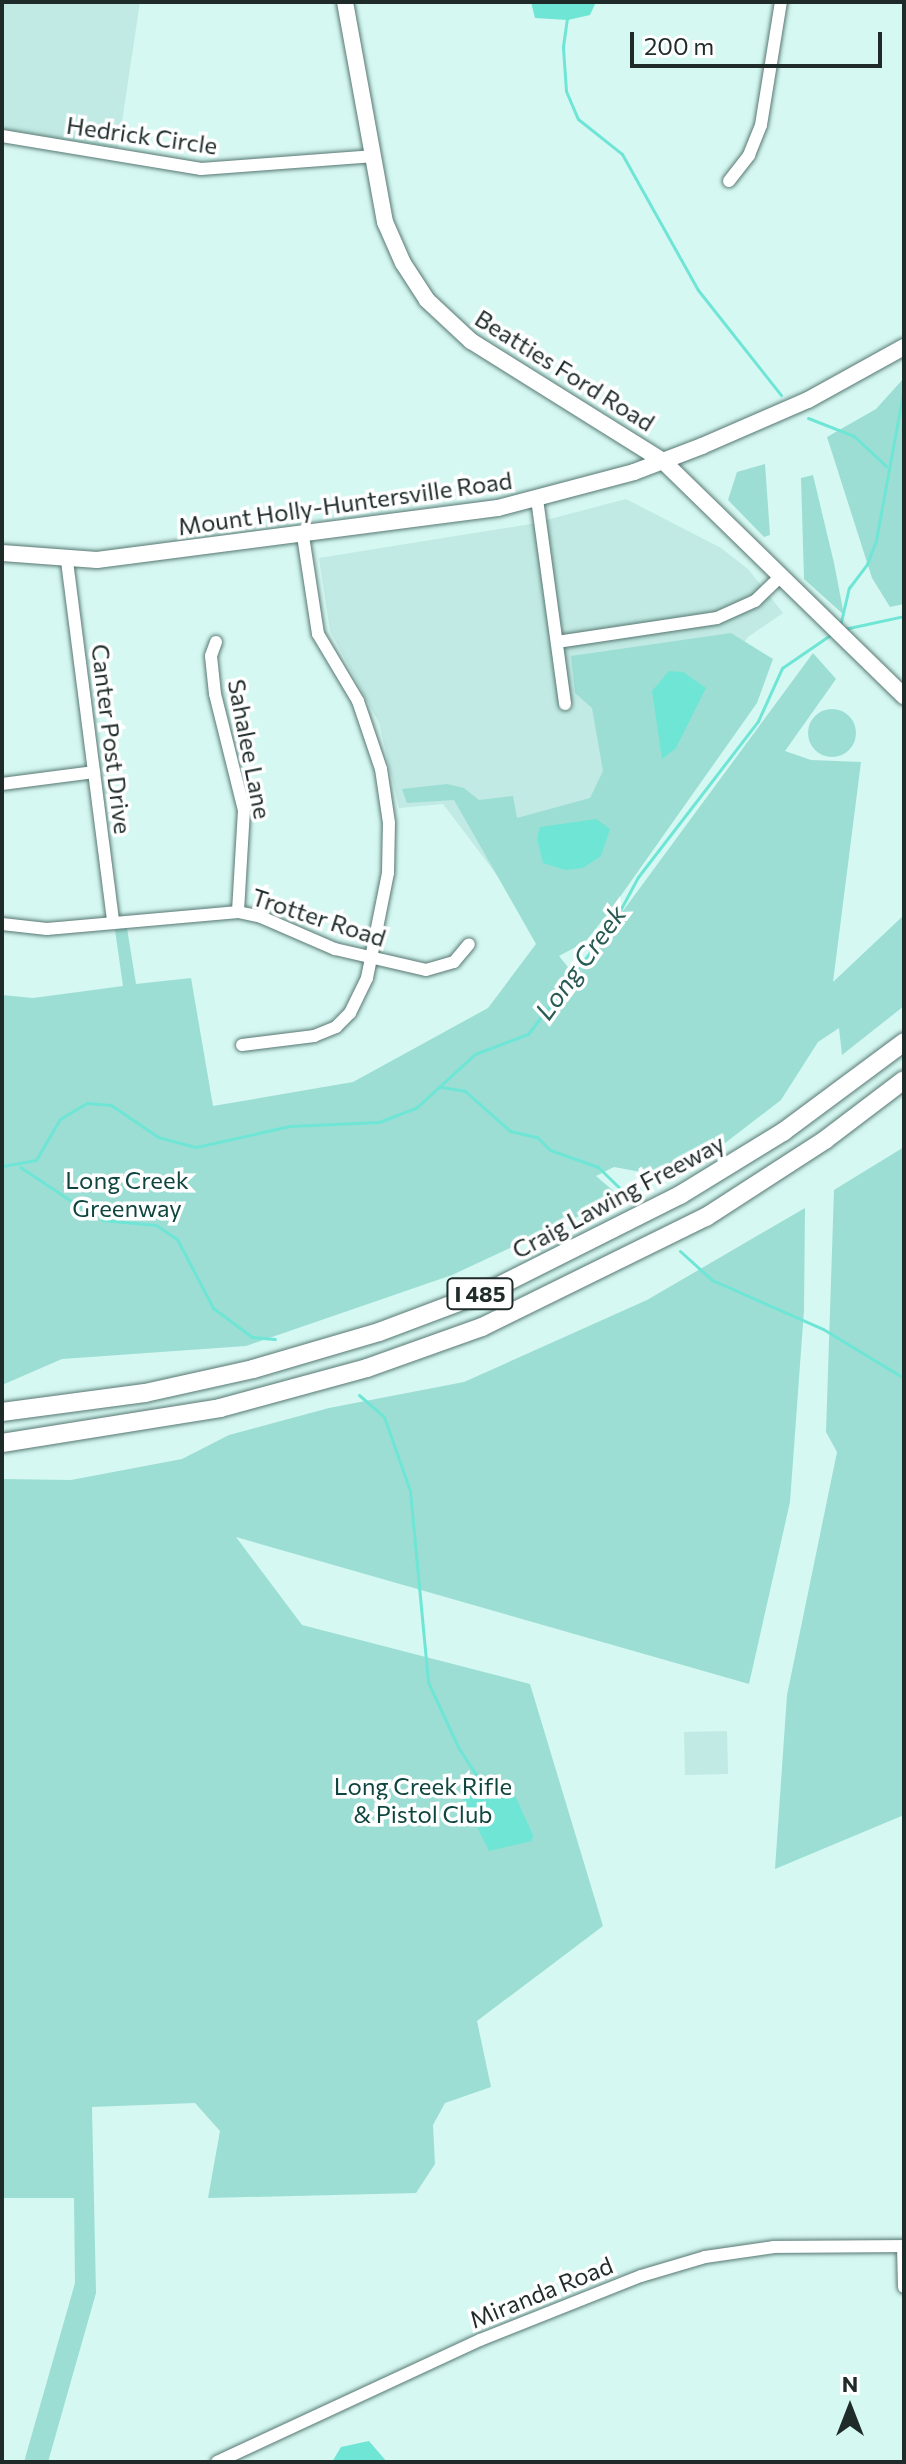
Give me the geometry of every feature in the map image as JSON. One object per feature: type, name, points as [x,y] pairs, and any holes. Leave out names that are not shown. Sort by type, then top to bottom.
[{"type":"highway","name":"Craig Lawing Freeway","points":[[2,1412],[120,1397],[253,1369],[379,1332],[491,1290],[612,1233],[705,1180],[783,1132],[904,1042]]},
{"type":"highway","name":"I 485","points":[[2,1443],[220,1408],[367,1368],[482,1327],[706,1217],[813,1148],[904,1080]]},
{"type":"main road","name":"Beatties Ford Road","points":[[345,2],[372,156],[395,247],[414,282],[445,319],[479,347],[663,461],[904,696]]},
{"type":"main road","name":"Mount Holly-Huntersville Road","points":[[2,553],[67,561],[303,536],[537,499],[663,461],[808,400],[904,347]]},
{"type":"street","points":[[729,181],[749,155],[761,125],[781,2]]},
{"type":"street","name":"Hedrick Circle","points":[[2,136],[201,169],[372,156]]},
{"type":"street","points":[[537,499],[565,704]]},
{"type":"street","points":[[242,1045],[294,1040],[336,1027],[358,1002],[371,959],[388,873],[386,796],[358,701],[318,634],[303,536]]},
{"type":"street","name":"Canter Post Drive","points":[[67,561],[113,922]]},
{"type":"street","points":[[557,642],[717,618],[755,601],[781,576]]},
{"type":"street","name":"Sahalee Lane","points":[[216,642],[211,656],[217,707],[244,810],[238,912]]},
{"type":"street","points":[[2,784],[94,772]]},
{"type":"street","name":"Trotter Road","points":[[2,924],[28,930],[238,912],[371,959],[436,969],[454,962],[469,944]]},
{"type":"street","points":[[904,2246],[904,2287]]},
{"type":"street","name":"Miranda Road","points":[[217,2462],[480,2340],[641,2276],[705,2257],[774,2247],[904,2246]]},
{"type":"shaded area","points":[[2,2],[140,2],[118,148],[2,129]]},
{"type":"shaded area","points":[[531,2],[596,2],[590,15],[568,20],[535,18]]},
{"type":"shaded area","points":[[626,499],[721,548],[748,569],[783,613],[748,637],[544,937],[443,804],[399,808],[379,723],[330,631],[319,558],[531,524]]},
{"type":"shaded area","points":[[669,671],[683,672],[706,688],[676,748],[662,759],[652,691]]},
{"type":"shaded area","points":[[596,819],[610,829],[601,856],[583,868],[565,870],[543,863],[537,838],[540,827]]},
{"type":"shaded area","points":[[727,1731],[728,1774],[685,1775],[684,1732]]},
{"type":"shaded area","points":[[497,1787],[512,1789],[533,1835],[532,1841],[489,1851],[463,1799]]},
{"type":"shaded area","points":[[369,2441],[387,2462],[332,2462],[341,2447]]},
{"type":"green space","points":[[904,378],[904,604],[890,607],[872,578],[827,437],[876,409]]},
{"type":"green space","points":[[765,464],[770,535],[764,537],[728,500],[737,472]]},
{"type":"green space","points":[[813,475],[844,615],[804,579],[801,478]]},
{"type":"green space","name":"Long Creek Greenway","points":[[731,633],[773,659],[757,703],[610,911],[585,942],[559,956],[575,976],[813,653],[836,679],[785,751],[811,760],[861,762],[833,982],[904,915],[904,1006],[842,1055],[839,1028],[818,1042],[781,1100],[720,1147],[657,1175],[614,1167],[596,1176],[617,1194],[616,1199],[452,1275],[246,1346],[62,1359],[2,1385],[2,995],[33,998],[123,986],[115,930],[127,928],[136,984],[191,978],[213,1106],[353,1082],[488,1008],[536,944],[454,800],[407,803],[402,789],[447,784],[464,788],[479,800],[513,796],[517,818],[590,798],[603,771],[592,708],[575,693],[571,656]]},
{"type":"green space","points":[[832,709],[849,716],[856,733],[849,750],[832,757],[815,750],[808,733],[815,716]]},
{"type":"green space","points":[[904,1147],[904,1815],[775,1869],[787,1695],[837,1452],[826,1432],[834,1190]]},
{"type":"green space","name":"Long Creek Rifle & Pistol Club","points":[[805,1208],[804,1310],[790,1502],[749,1684],[236,1537],[302,1625],[530,1684],[603,1926],[477,2021],[491,2087],[445,2103],[433,2125],[435,2164],[416,2193],[208,2198],[220,2131],[195,2103],[92,2107],[96,2293],[48,2462],[24,2462],[75,2283],[74,2198],[2,2198],[2,1479],[71,1480],[182,1459],[229,1435],[329,1408],[464,1382],[647,1300]]},
{"type":"waterway","points":[[567,18],[563,48],[566,91],[578,119],[622,154],[698,290],[781,395]]},
{"type":"waterway","points":[[840,626],[849,588],[867,564],[876,540],[904,388]]},
{"type":"waterway","points":[[808,418],[854,436],[886,466]]},
{"type":"waterway","name":"Long Creek","points":[[844,629],[904,616]]},
{"type":"waterway","name":"Long Creek","points":[[2,1166],[36,1160],[60,1119],[87,1103],[111,1105],[158,1137],[196,1147],[290,1126],[379,1122],[416,1108],[475,1054],[528,1034],[616,918],[638,877],[758,721],[782,668],[830,635]]},
{"type":"waterway","points":[[441,1087],[465,1091],[510,1131],[537,1137],[550,1150],[598,1167],[634,1202]]},
{"type":"waterway","points":[[20,1167],[79,1206]]},
{"type":"waterway","points":[[102,1220],[156,1225],[177,1239],[213,1308],[252,1337],[275,1339]]},
{"type":"waterway","points":[[680,1251],[712,1280],[823,1329],[904,1378]]},
{"type":"waterway","points":[[359,1395],[384,1417],[410,1491],[428,1682],[458,1747],[488,1793]]}]
